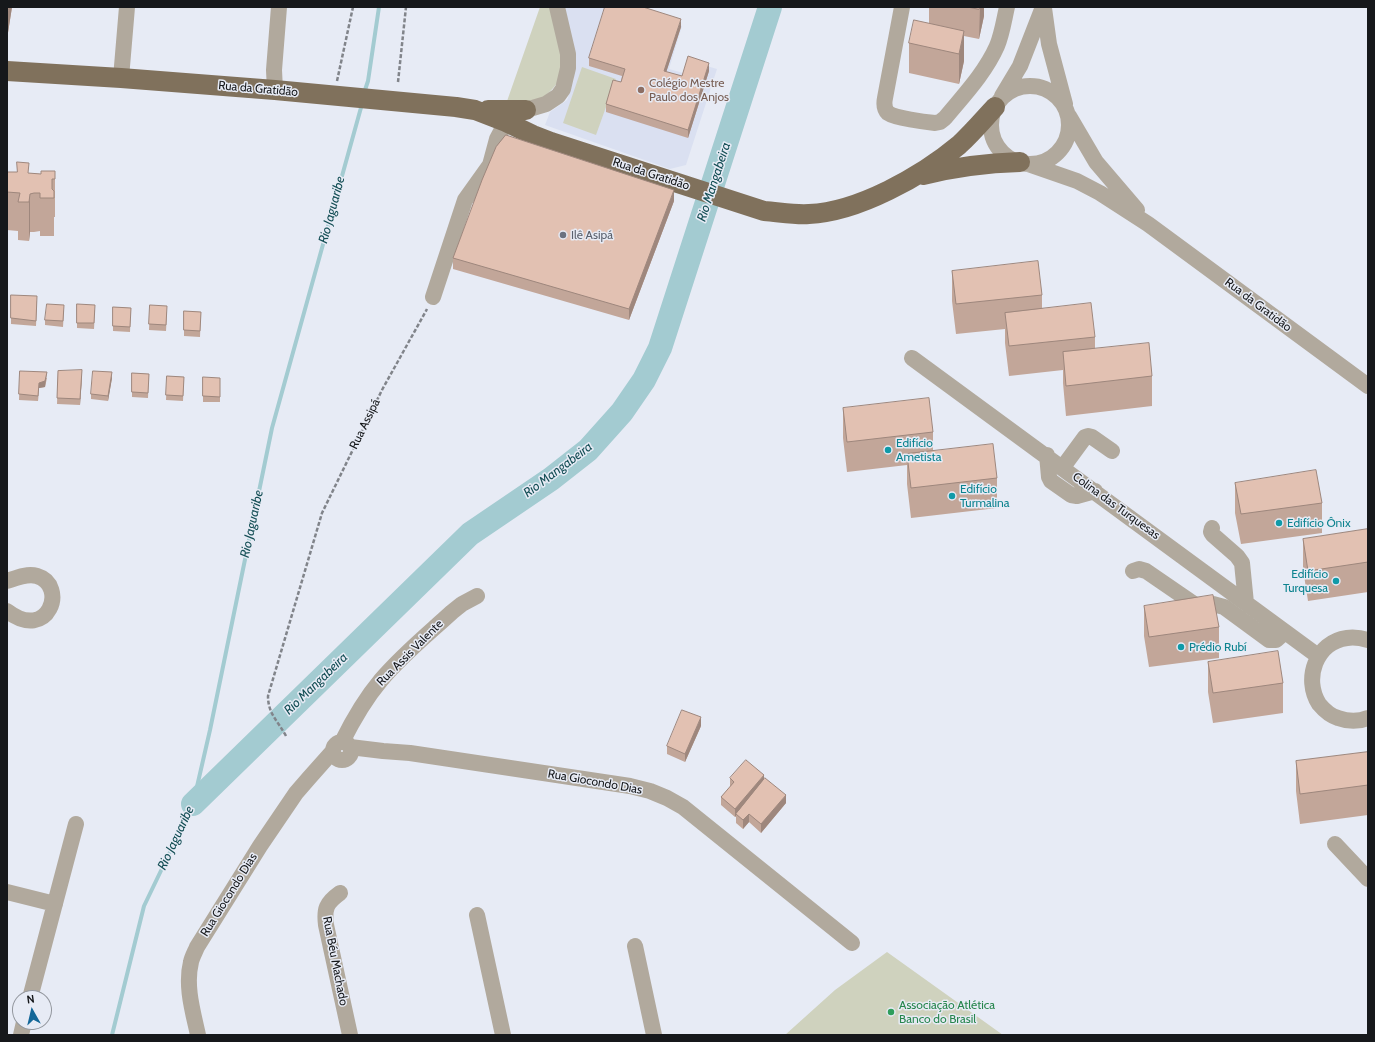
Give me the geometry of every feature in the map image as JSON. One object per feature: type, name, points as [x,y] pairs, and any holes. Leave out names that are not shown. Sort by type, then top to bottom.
[{"type":"main road","name":"Rua da Gratidão","points":[[7,71],[275,90],[475,110],[551,142],[694,187],[764,211],[810,214],[831,211],[854,205],[912,178],[958,146],[973,132],[997,104]]},
{"type":"main road","points":[[475,110],[526,110]]},
{"type":"main road","name":"Rua da Gratidão","points":[[912,178],[988,163],[1024,163]]},
{"type":"street","points":[[121,78],[127,7]]},
{"type":"street","points":[[275,90],[274,70],[278,7]]},
{"type":"street","points":[[433,297],[465,200],[490,164],[497,139],[506,122],[526,110],[546,104],[558,96],[563,88],[567,77],[568,54],[557,7]]},
{"type":"street","points":[[902,7],[884,106],[887,112],[894,116],[935,123],[940,122],[945,118],[974,84],[986,65],[997,45],[1007,7]]},
{"type":"street","points":[[1044,7],[1049,44],[1070,123],[1064,144],[1058,153],[1039,163],[1024,163],[1009,158],[1000,150],[994,140],[991,130],[991,118],[997,104],[1020,66],[1044,7]]},
{"type":"street","points":[[997,104],[1008,92],[1020,87],[1034,86],[1047,89],[1058,97],[1066,110]]},
{"type":"street","name":"Rua da Gratidão","points":[[1066,110],[1096,162],[1148,224]]},
{"type":"street","name":"Rua da Gratidão","points":[[1024,163],[1082,184],[1100,193],[1148,224],[1368,386]]},
{"type":"street","name":"Colina das Turquesas","points":[[912,358],[1047,455],[1318,656]]},
{"type":"street","points":[[1063,467],[1085,437],[1088,436],[1092,437],[1112,451]]},
{"type":"street","points":[[1047,455],[1049,477],[1051,481],[1071,495],[1076,496],[1095,491]]},
{"type":"street","points":[[1212,528],[1211,532],[1213,536],[1237,556],[1242,563],[1247,603],[1239,617]]},
{"type":"street","points":[[1133,571],[1139,569],[1146,571],[1197,606],[1219,604],[1269,640],[1276,640],[1285,632]]},
{"type":"street","points":[[7,581],[26,576],[38,576],[45,580],[50,588],[52,597],[52,604],[48,612],[40,619],[30,621],[20,619],[7,611]]},
{"type":"street","name":"Rua Assis Valente","points":[[343,752],[356,715],[380,681],[452,612],[477,596]]},
{"type":"street","points":[[1368,640],[1357,637],[1340,640],[1326,647],[1318,656],[1313,669],[1311,683],[1315,696],[1322,708],[1334,717],[1347,721],[1362,721],[1368,718]]},
{"type":"street","name":"Rua Giocondo Dias","points":[[198,1035],[192,1006],[189,976],[191,962],[197,947],[260,846],[296,793],[316,771],[343,752],[383,751],[410,753],[610,782],[650,791],[667,798],[682,807],[852,943]]},
{"type":"street","points":[[32,990],[76,824]]},
{"type":"street","points":[[1335,844],[1368,879]]},
{"type":"street","points":[[7,892],[55,904]]},
{"type":"street","name":"Rua Béu Machado","points":[[340,893],[331,900],[326,908],[325,916],[350,1035]]},
{"type":"street","points":[[477,915],[503,1035]]},
{"type":"street","points":[[635,946],[654,1035]]},
{"type":"path","points":[[336,96],[353,7]]},
{"type":"path","points":[[398,82],[406,7]]},
{"type":"path","name":"Rua Assipá","points":[[286,736],[272,715],[268,705],[268,696],[322,513],[382,390],[433,297]]},
{"type":"shaded area","name":"Colégio Mestre Paulo dos Anjos","points":[[564,7],[620,7],[682,26],[669,69],[683,73],[687,60],[717,69],[686,165],[670,169],[545,125],[550,112],[567,100],[574,79]]},
{"type":"green space","points":[[540,7],[550,7],[562,54],[562,73],[554,88],[537,101],[506,104]]},
{"type":"green space","points":[[582,67],[616,79],[596,135],[563,123]]},
{"type":"green space","name":"Associação Atlética Banco do Brasil","points":[[887,952],[1003,1035],[785,1035],[835,990]]},
{"type":"building","points":[[605,7],[643,7],[681,19],[664,71],[682,76],[688,56],[709,63],[688,130],[606,104],[613,80],[621,82],[625,69],[589,58]]},
{"type":"building","points":[[968,7],[980,7],[979,9]]},
{"type":"building","points":[[914,20],[964,31],[959,54],[909,43]]},
{"type":"building","name":"Ilê Asipá","points":[[506,135],[674,190],[629,309],[453,258],[496,147]]},
{"type":"building","points":[[17,162],[29,163],[28,173],[41,174],[41,171],[55,171],[55,179],[52,179],[54,198],[40,198],[40,193],[34,193],[30,194],[29,202],[18,202],[20,193],[7,192],[7,172],[17,172]]},
{"type":"building","points":[[1038,261],[1042,295],[956,304],[952,271]]},
{"type":"building","points":[[11,295],[37,296],[36,321],[11,318]]},
{"type":"building","points":[[1091,303],[1095,337],[1009,346],[1005,313]]},
{"type":"building","points":[[47,304],[64,305],[63,321],[45,320]]},
{"type":"building","points":[[77,304],[95,305],[94,323],[77,323]]},
{"type":"building","points":[[150,305],[167,306],[166,325],[149,324]]},
{"type":"building","points":[[113,307],[131,308],[130,327],[113,326]]},
{"type":"building","points":[[184,311],[201,312],[200,331],[184,330]]},
{"type":"building","points":[[1149,343],[1152,376],[1066,386],[1063,352]]},
{"type":"building","points":[[82,370],[80,399],[57,398],[58,371]]},
{"type":"building","points":[[20,371],[47,372],[45,381],[39,383],[38,396],[19,394]]},
{"type":"building","points":[[93,371],[112,372],[108,396],[91,394]]},
{"type":"building","points":[[132,373],[149,374],[148,393],[132,392]]},
{"type":"building","points":[[167,376],[184,377],[183,396],[166,395]]},
{"type":"building","points":[[203,377],[220,378],[220,397],[203,396]]},
{"type":"building","points":[[929,398],[933,432],[847,442],[843,408]]},
{"type":"building","points":[[993,444],[997,478],[911,488],[907,454]]},
{"type":"building","points":[[1316,470],[1322,503],[1241,514],[1235,483]]},
{"type":"building","points":[[1368,529],[1368,562],[1308,571],[1303,539]]},
{"type":"building","points":[[1213,595],[1219,627],[1149,637],[1144,606]]},
{"type":"building","points":[[1278,651],[1283,683],[1213,693],[1208,662]]},
{"type":"building","points":[[682,710],[701,717],[685,754],[667,746]]},
{"type":"building","points":[[1368,752],[1368,785],[1300,794],[1296,761]]},
{"type":"building","points":[[746,760],[764,775],[735,809],[721,797],[734,782],[730,778]]},
{"type":"building","points":[[765,778],[786,795],[761,824],[749,814],[743,820],[736,814]]},
{"type":"waterway","name":"Rio Jaguaribe","points":[[364,93],[368,81],[379,7]]},
{"type":"waterway","name":"Rio Mangabeira","points":[[193,804],[470,534],[551,479],[588,450],[622,412],[644,380],[660,348],[770,7]]},
{"type":"waterway","name":"Rio Jaguaribe","points":[[112,1035],[144,906],[193,804],[210,730],[272,428],[362,104]]},
{"type":"place","name":"Colégio Mestre Paulo dos Anjos","points":[[641,90]]},
{"type":"place","name":"Ilê Asipá","points":[[563,235]]},
{"type":"place","name":"Edifício Ametista","points":[[888,450]]},
{"type":"place","name":"Edifício Turmalina","points":[[952,496]]},
{"type":"place","name":"Edifício Ônix","points":[[1279,523]]},
{"type":"place","name":"Edifício Turquesa","points":[[1336,581]]},
{"type":"place","name":"Prédio Rubí","points":[[1181,647]]},
{"type":"place","name":"Associação Atlética Banco do Brasil","points":[[891,1012]]}]
